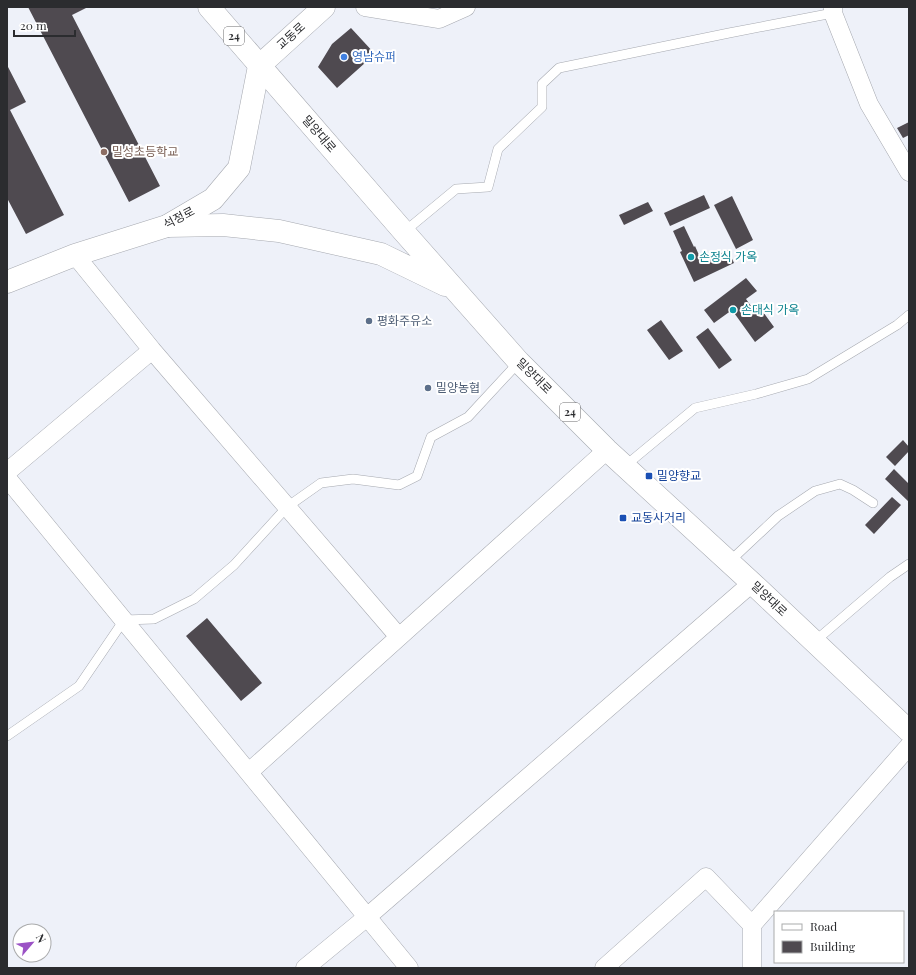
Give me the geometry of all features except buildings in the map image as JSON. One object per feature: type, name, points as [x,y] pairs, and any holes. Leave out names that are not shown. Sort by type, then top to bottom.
[{"type":"main road","name":"밀양대로","points":[[209,7],[519,362],[607,450],[752,583],[909,731]]},
{"type":"main road","name":"교동로","points":[[260,66],[324,7]]},
{"type":"main road","name":"석정로","points":[[7,282],[74,255],[166,226],[214,199],[239,168],[260,66]]},
{"type":"main road","points":[[166,226],[223,224],[279,231],[336,243],[381,254],[456,291]]},
{"type":"street","points":[[365,7],[439,19],[466,7]]},
{"type":"street","points":[[833,10],[869,104],[909,172]]},
{"type":"street","points":[[74,255],[152,350],[399,637]]},
{"type":"street","points":[[7,472],[152,350]]},
{"type":"street","points":[[249,772],[607,450]]},
{"type":"street","points":[[7,478],[409,968]]},
{"type":"street","points":[[305,968],[368,917],[752,583]]},
{"type":"street","points":[[752,968],[752,925],[909,746]]},
{"type":"street","points":[[604,968],[706,877],[752,925]]},
{"type":"lane","points":[[404,232],[456,189],[488,187],[498,150],[542,107],[542,84],[560,68],[833,10]]},
{"type":"lane","points":[[625,466],[695,408],[756,394],[808,379],[897,325],[909,315]]},
{"type":"lane","points":[[7,736],[79,686],[124,620],[154,619],[194,599],[234,565],[287,507],[321,483],[353,479],[399,485],[418,476],[431,437],[468,417],[519,362]]},
{"type":"lane","points":[[729,562],[778,516],[815,491],[840,484],[853,490],[873,503]]},
{"type":"lane","points":[[814,642],[890,576],[909,564]]},
{"type":"place","name":"영남슈퍼","points":[[344,57]]},
{"type":"place","name":"밀성초등학교","points":[[104,152]]},
{"type":"place","name":"손정식 가옥","points":[[691,257]]},
{"type":"place","name":"손대식 가옥","points":[[733,310]]},
{"type":"place","name":"평화주유소","points":[[369,321]]},
{"type":"place","name":"밀양농협","points":[[428,388]]},
{"type":"place","name":"밀양향교","points":[[649,476]]},
{"type":"place","name":"교동사거리","points":[[623,518]]}]
